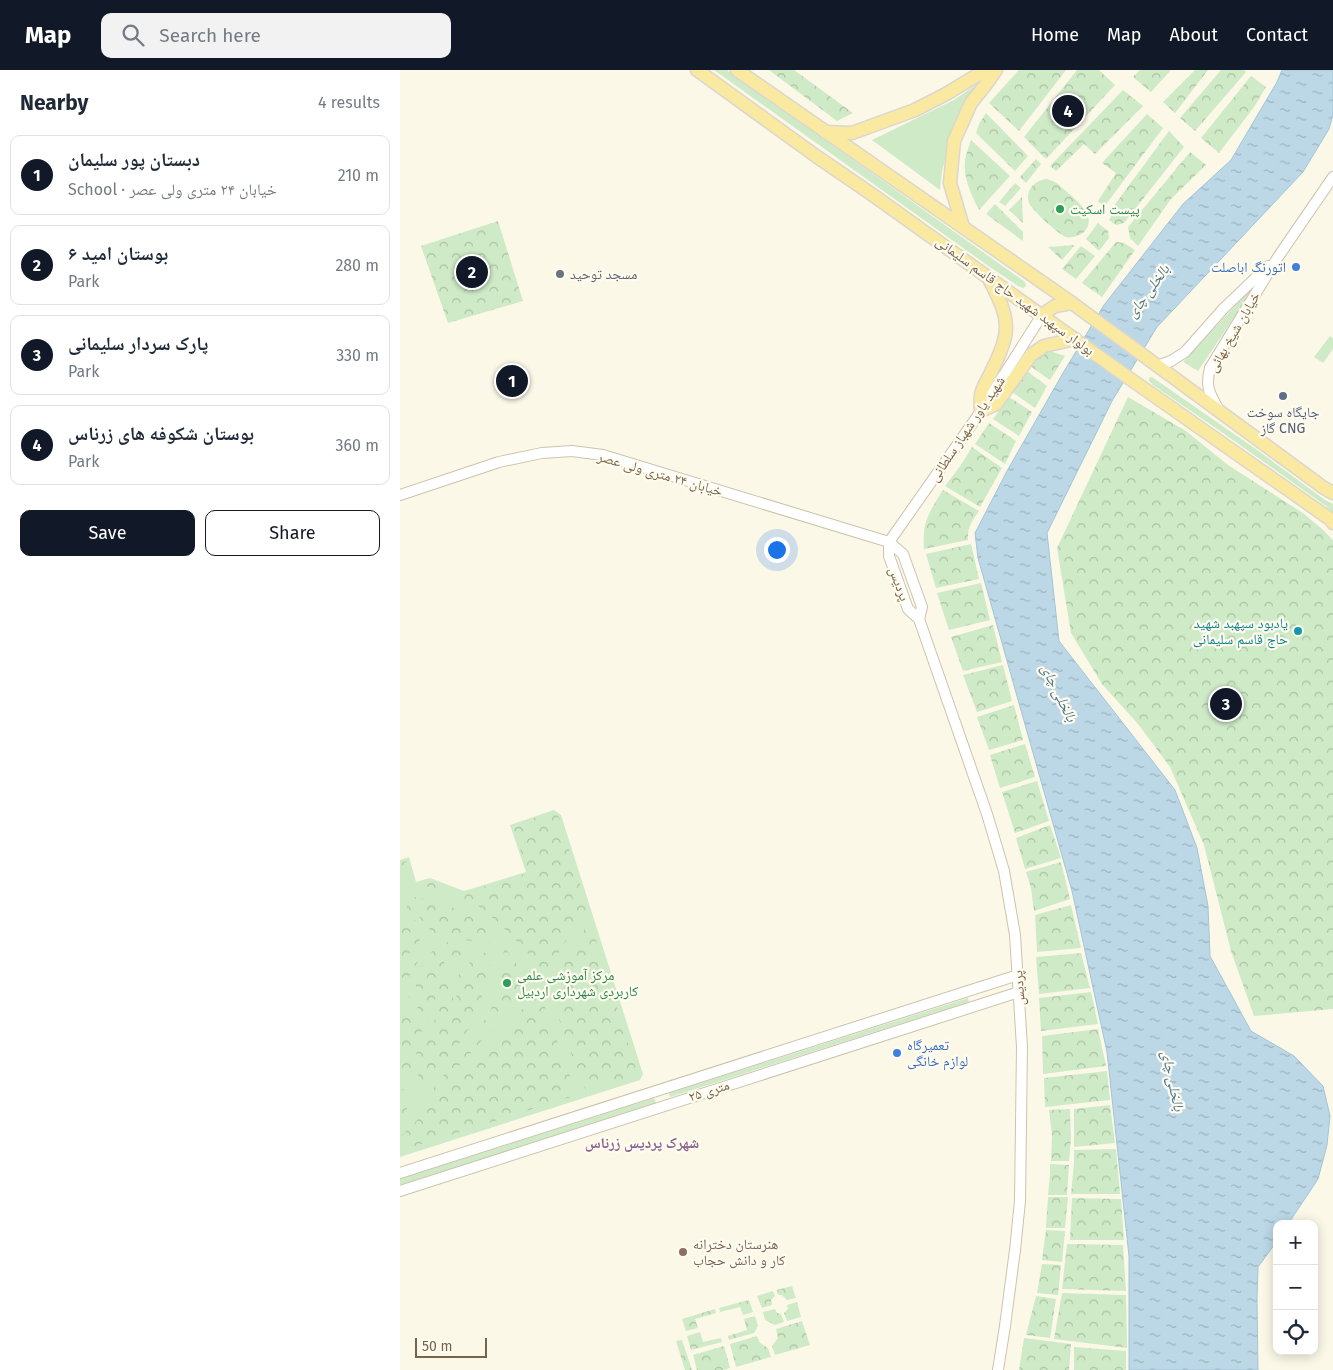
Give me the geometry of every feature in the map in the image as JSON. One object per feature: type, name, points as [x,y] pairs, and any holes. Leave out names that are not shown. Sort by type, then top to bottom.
[{"type":"main road","name":"بولوار سپهبد شهید حاج قاسم سلیمانی","points":[[697,70],[784,134],[870,193],[1330,519],[1333,523]]},
{"type":"main road","name":"بولوار سپهبد شهید حاج قاسم سلیمانی","points":[[737,70],[1072,303],[1333,493]]},
{"type":"main road","points":[[824,132],[852,133],[906,113],[946,94],[988,70]]},
{"type":"main road","points":[[963,227],[950,183],[954,141],[971,103],[996,70]]},
{"type":"main road","points":[[988,277],[1004,311],[1006,336],[1002,350],[981,394],[981,411],[996,404],[1031,355],[1044,346],[1077,340]]},
{"type":"main road","points":[[1042,315],[1055,306],[1072,303]]},
{"type":"street","name":"خیابان شیخ بهائی","points":[[1218,410],[1207,380],[1210,368],[1278,257],[1333,177]]},
{"type":"street","name":"خیابان شیخ بهائی","points":[[1156,364],[1171,360],[1185,352],[1224,308],[1278,257]]},
{"type":"street","name":"شهید یاور شهباز سلطانی","points":[[889,542],[981,411],[1042,315]]},
{"type":"street","name":"خیابان ۲۴ متری ولی عصر","points":[[400,495],[499,462],[542,453],[572,451],[610,457],[889,542]]},
{"type":"street","name":"پردیس","points":[[889,542],[904,554],[922,607],[919,619],[987,814],[1004,872],[1015,935],[1022,1047],[1020,1201],[998,1370]]},
{"type":"street","name":"۲۵ متری","points":[[400,1173],[1018,975]]},
{"type":"street","name":"۲۵ متری","points":[[400,1191],[1019,992]]},
{"type":"street","points":[[662,1089],[667,1105]]},
{"type":"green space","points":[[714,70],[727,70],[1025,282],[1026,286],[1023,288],[1018,286],[987,265]]},
{"type":"green space","points":[[769,70],[794,70],[853,113],[837,121]]},
{"type":"green space","points":[[1019,70],[1066,70],[1019,131],[989,103]]},
{"type":"green space","points":[[1077,70],[1099,70],[1115,85],[1046,159],[1024,137]]},
{"type":"green space","points":[[1140,70],[1171,70],[1151,92],[1133,77]]},
{"type":"green space","points":[[1195,70],[1208,70],[1175,113],[1163,102]]},
{"type":"green space","points":[[1221,70],[1244,70],[1246,72],[1195,131],[1180,118]]},
{"type":"green space","points":[[1251,76],[1266,87],[1254,107],[1219,153],[1201,138]]},
{"type":"green space","points":[[980,82],[951,137],[942,171],[940,190],[872,140],[954,100]]},
{"type":"green space","points":[[1123,90],[1143,106],[1095,154],[1084,144],[1056,171],[1050,166]]},
{"type":"green space","points":[[986,113],[1028,156],[1015,171],[976,133]]},
{"type":"green space","points":[[1147,114],[1163,128],[1104,207],[1098,201],[1116,173],[1102,163]]},
{"type":"green space","points":[[1169,131],[1184,147],[1124,223],[1116,225],[1109,220],[1113,214],[1110,211]]},
{"type":"green space","points":[[971,140],[1010,176],[979,210],[966,180],[965,173],[965,160]]},
{"type":"green space","points":[[1190,152],[1206,165],[1171,199],[1138,246],[1130,238],[1128,227]]},
{"type":"green space","points":[[1036,159],[1041,164],[1026,183],[1020,177]]},
{"type":"green space","name":"پیست اسکیت","points":[[1047,179],[1058,184],[1086,212],[1089,219],[1088,226],[1084,232],[1076,236],[1066,237],[1046,222],[1031,206],[1028,194],[1032,186],[1039,181]]},
{"type":"green space","points":[[1015,183],[1021,188],[1005,206],[999,202]]},
{"type":"green space","points":[[1022,197],[1023,223],[1009,210]]},
{"type":"green space","points":[[995,204],[1023,232],[1023,241],[986,214]]},
{"type":"green space","points":[[498,221],[523,301],[448,323],[421,246]]},
{"type":"green space","points":[[1098,223],[1108,231],[1109,238],[1099,251],[1086,239]]},
{"type":"green space","points":[[1116,242],[1124,243],[1135,250],[1102,297],[1082,283]]},
{"type":"green space","points":[[1075,245],[1062,260],[1048,247]]},
{"type":"green space","points":[[1081,246],[1095,256],[1076,279],[1062,269]]},
{"type":"green space","points":[[1260,279],[1198,371],[1183,362]]},
{"type":"green space","points":[[1330,336],[1333,338],[1333,349],[1323,363],[1314,357]]},
{"type":"green space","points":[[1050,351],[1065,356],[1050,380],[1030,366],[1038,357]]},
{"type":"green space","points":[[1027,371],[1047,386],[1035,408],[1012,392]]},
{"type":"green space","points":[[1152,377],[1333,504],[1333,513],[1326,506],[1153,385],[1149,381],[1149,378]]},
{"type":"green space","points":[[1009,397],[1032,412],[1019,436],[993,419]]},
{"type":"green space","points":[[1128,397],[1186,431],[1228,465],[1303,513],[1333,540],[1333,1009],[1254,1016],[1231,951],[1204,845],[1170,767],[1138,724],[1102,684],[1071,633],[1057,548]]},
{"type":"green space","points":[[989,423],[1016,441],[1005,464],[975,444]]},
{"type":"green space","points":[[972,447],[1002,468],[980,507],[945,486]]},
{"type":"green space","points":[[943,490],[979,511],[969,528],[968,540],[924,549],[925,524]]},
{"type":"green space","points":[[971,544],[979,579],[936,588],[926,554]]},
{"type":"green space","points":[[981,583],[990,620],[949,630],[937,593]]},
{"type":"green space","points":[[993,625],[1002,662],[963,671],[951,637]]},
{"type":"green space","points":[[1003,665],[1012,701],[977,712],[963,675]]},
{"type":"green space","points":[[1014,705],[1023,740],[989,750],[977,717]]},
{"type":"green space","points":[[1025,744],[1035,777],[1000,788],[990,755]]},
{"type":"green space","points":[[1037,781],[1049,821],[1015,833],[1002,792]]},
{"type":"green space","name":"مرکز آموزشی علمی کاربردی شهرداری اردبیل","points":[[554,810],[561,815],[643,1074],[640,1080],[400,1157],[400,860],[409,857],[416,882],[430,878],[464,891],[526,872],[510,825]]},
{"type":"green space","points":[[553,812],[559,817],[587,908],[545,974],[505,929],[480,907],[443,891],[400,879],[400,863],[406,861],[416,883],[430,879],[463,893],[528,873],[512,825]]},
{"type":"green space","points":[[1050,825],[1061,858],[1025,869],[1016,838]]},
{"type":"green space","points":[[1061,862],[1070,899],[1034,911],[1031,888],[1026,872]]},
{"type":"green space","points":[[414,897],[437,901],[475,919],[486,930],[490,943],[446,938],[432,932],[420,918]]},
{"type":"green space","points":[[410,901],[413,918],[420,927],[408,934],[400,933],[400,919]]},
{"type":"green space","points":[[1071,905],[1081,948],[1037,952],[1035,915]]},
{"type":"green space","points":[[590,921],[638,1075],[586,1091],[559,1020],[553,985],[569,952]]},
{"type":"green space","points":[[423,933],[416,948],[400,961],[400,937],[413,939]]},
{"type":"green space","points":[[429,936],[439,938],[411,973],[409,983],[411,999],[400,987],[400,966],[417,953]]},
{"type":"green space","points":[[445,942],[483,947],[460,963],[456,969],[447,957]]},
{"type":"green space","points":[[442,943],[443,959],[451,974],[448,980],[450,989],[439,995],[433,1002],[429,1010],[427,1022],[418,1010],[416,977],[430,953]]},
{"type":"green space","points":[[503,945],[531,984],[522,997],[405,1127],[489,1014],[501,980],[504,954]]},
{"type":"green space","points":[[492,949],[485,985],[474,1021],[468,1020],[457,996],[456,986],[458,978],[462,970],[470,963]]},
{"type":"green space","points":[[1081,953],[1090,988],[1039,994],[1036,957]]},
{"type":"green space","points":[[539,991],[577,1095],[400,1151],[400,1137],[465,1073]]},
{"type":"green space","points":[[1091,992],[1098,1024],[1041,1031],[1039,998]]},
{"type":"green space","points":[[452,994],[456,1011],[468,1023],[435,1025],[434,1014],[436,1006]]},
{"type":"green space","points":[[968,998],[969,1002],[670,1097],[669,1093]]},
{"type":"green space","points":[[400,1017],[411,1018],[422,1031],[415,1038],[411,1048],[400,1047]]},
{"type":"green space","points":[[444,1028],[469,1028],[452,1055],[431,1080],[421,1085],[415,1061],[418,1045],[429,1031]]},
{"type":"green space","points":[[1098,1029],[1106,1066],[1043,1074],[1042,1036]]},
{"type":"green space","points":[[411,1059],[417,1087],[400,1084],[400,1066]]},
{"type":"green space","points":[[1107,1071],[1110,1100],[1045,1107],[1044,1078]]},
{"type":"green space","points":[[400,1089],[419,1092],[400,1118]]},
{"type":"green space","points":[[654,1098],[656,1103],[400,1185],[400,1179]]},
{"type":"green space","points":[[1110,1105],[1115,1143],[1074,1147],[1074,1109]]},
{"type":"green space","points":[[1070,1109],[1071,1139],[1069,1161],[1051,1161],[1052,1135],[1049,1110]]},
{"type":"green space","points":[[1116,1149],[1120,1194],[1071,1194],[1074,1150]]},
{"type":"green space","points":[[1050,1164],[1069,1165],[1067,1195],[1048,1195]]},
{"type":"green space","points":[[1048,1197],[1068,1197],[1065,1228],[1046,1228]]},
{"type":"green space","points":[[1072,1198],[1121,1199],[1124,1240],[1070,1240]]},
{"type":"green space","points":[[1046,1230],[1065,1231],[1062,1262],[1042,1260]]},
{"type":"green space","points":[[1067,1244],[1123,1245],[1126,1291],[1062,1289]]},
{"type":"green space","points":[[1042,1264],[1061,1265],[1058,1295],[1037,1293]]},
{"type":"green space","points":[[792,1286],[796,1298],[787,1300],[782,1295],[778,1295],[777,1290]]},
{"type":"green space","points":[[773,1291],[775,1296],[771,1300],[772,1305],[762,1308],[757,1296]]},
{"type":"green space","points":[[1062,1293],[1126,1295],[1127,1348],[1054,1339]]},
{"type":"green space","points":[[1036,1296],[1056,1299],[1050,1338],[1026,1335]]},
{"type":"green space","points":[[749,1300],[753,1312],[743,1315],[740,1307],[720,1312],[719,1308]]},
{"type":"green space","points":[[797,1302],[801,1317],[787,1321],[784,1313],[788,1309],[787,1305]]},
{"type":"green space","points":[[715,1309],[716,1313],[695,1319],[698,1328],[686,1331],[682,1319]]},
{"type":"green space","points":[[775,1309],[777,1313],[781,1314],[784,1322],[775,1325],[765,1320],[763,1312]]},
{"type":"green space","points":[[755,1316],[758,1326],[754,1333],[729,1340],[728,1336],[747,1330],[744,1319]]},
{"type":"green space","points":[[802,1321],[810,1345],[775,1355],[772,1346],[778,1338],[776,1329]]},
{"type":"green space","points":[[700,1332],[703,1342],[721,1338],[722,1342],[691,1350],[687,1336]]},
{"type":"green space","points":[[757,1336],[760,1343],[768,1348],[771,1357],[736,1367],[730,1344]]},
{"type":"green space","points":[[1024,1338],[1071,1344],[1069,1370],[1019,1370]]},
{"type":"green space","points":[[682,1340],[692,1370],[685,1370],[676,1341]]},
{"type":"green space","points":[[724,1346],[730,1368],[724,1370],[697,1370],[693,1355]]},
{"type":"green space","points":[[1074,1347],[1126,1351],[1126,1370],[1074,1370]]},
{"type":"water","name":"بالخلی چای","points":[[1282,70],[1333,70],[1333,115],[1329,129],[1303,172],[1157,327],[1112,401],[1047,533],[1059,641],[1175,790],[1197,848],[1208,906],[1210,956],[1251,1031],[1294,1056],[1323,1086],[1330,1116],[1327,1145],[1318,1179],[1291,1220],[1273,1220],[1273,1246],[1258,1267],[1258,1370],[1129,1370],[1129,1256],[1107,1052],[1072,891],[978,558],[975,533],[1007,471],[1104,305],[1183,204],[1231,160],[1277,82]]},
{"type":"place","name":"بوستان شکوفه های زرناس","points":[[1068,111]]},
{"type":"place","name":"پیست اسکیت","points":[[1060,209]]},
{"type":"place","name":"اتورنگ اباصلت","points":[[1296,267]]},
{"type":"place","name":"بوستان امید ۶","points":[[472,272]]},
{"type":"place","name":"مسجد توحید","points":[[560,274]]},
{"type":"place","name":"دبستان پور سلیمان","points":[[512,381]]},
{"type":"place","name":"جایگاه سوخت گاز CNG","points":[[1283,396]]},
{"type":"place","name":"یادبود سپهبد شهید حاج قاسم سلیمانی","points":[[1298,631]]},
{"type":"place","name":"پارک سردار سلیمانی","points":[[1226,704]]},
{"type":"place","name":"مرکز آموزشی علمی کاربردی شهرداری اردبیل","points":[[507,983]]},
{"type":"place","name":"تعمیرگاه لوازم خانگی","points":[[897,1053]]},
{"type":"place","name":"هنرستان دخترانه کار و دانش حجاب","points":[[683,1252]]},
{"type":"district","name":"شهرک پردیس زرناس","points":[[642,1143]]}]
